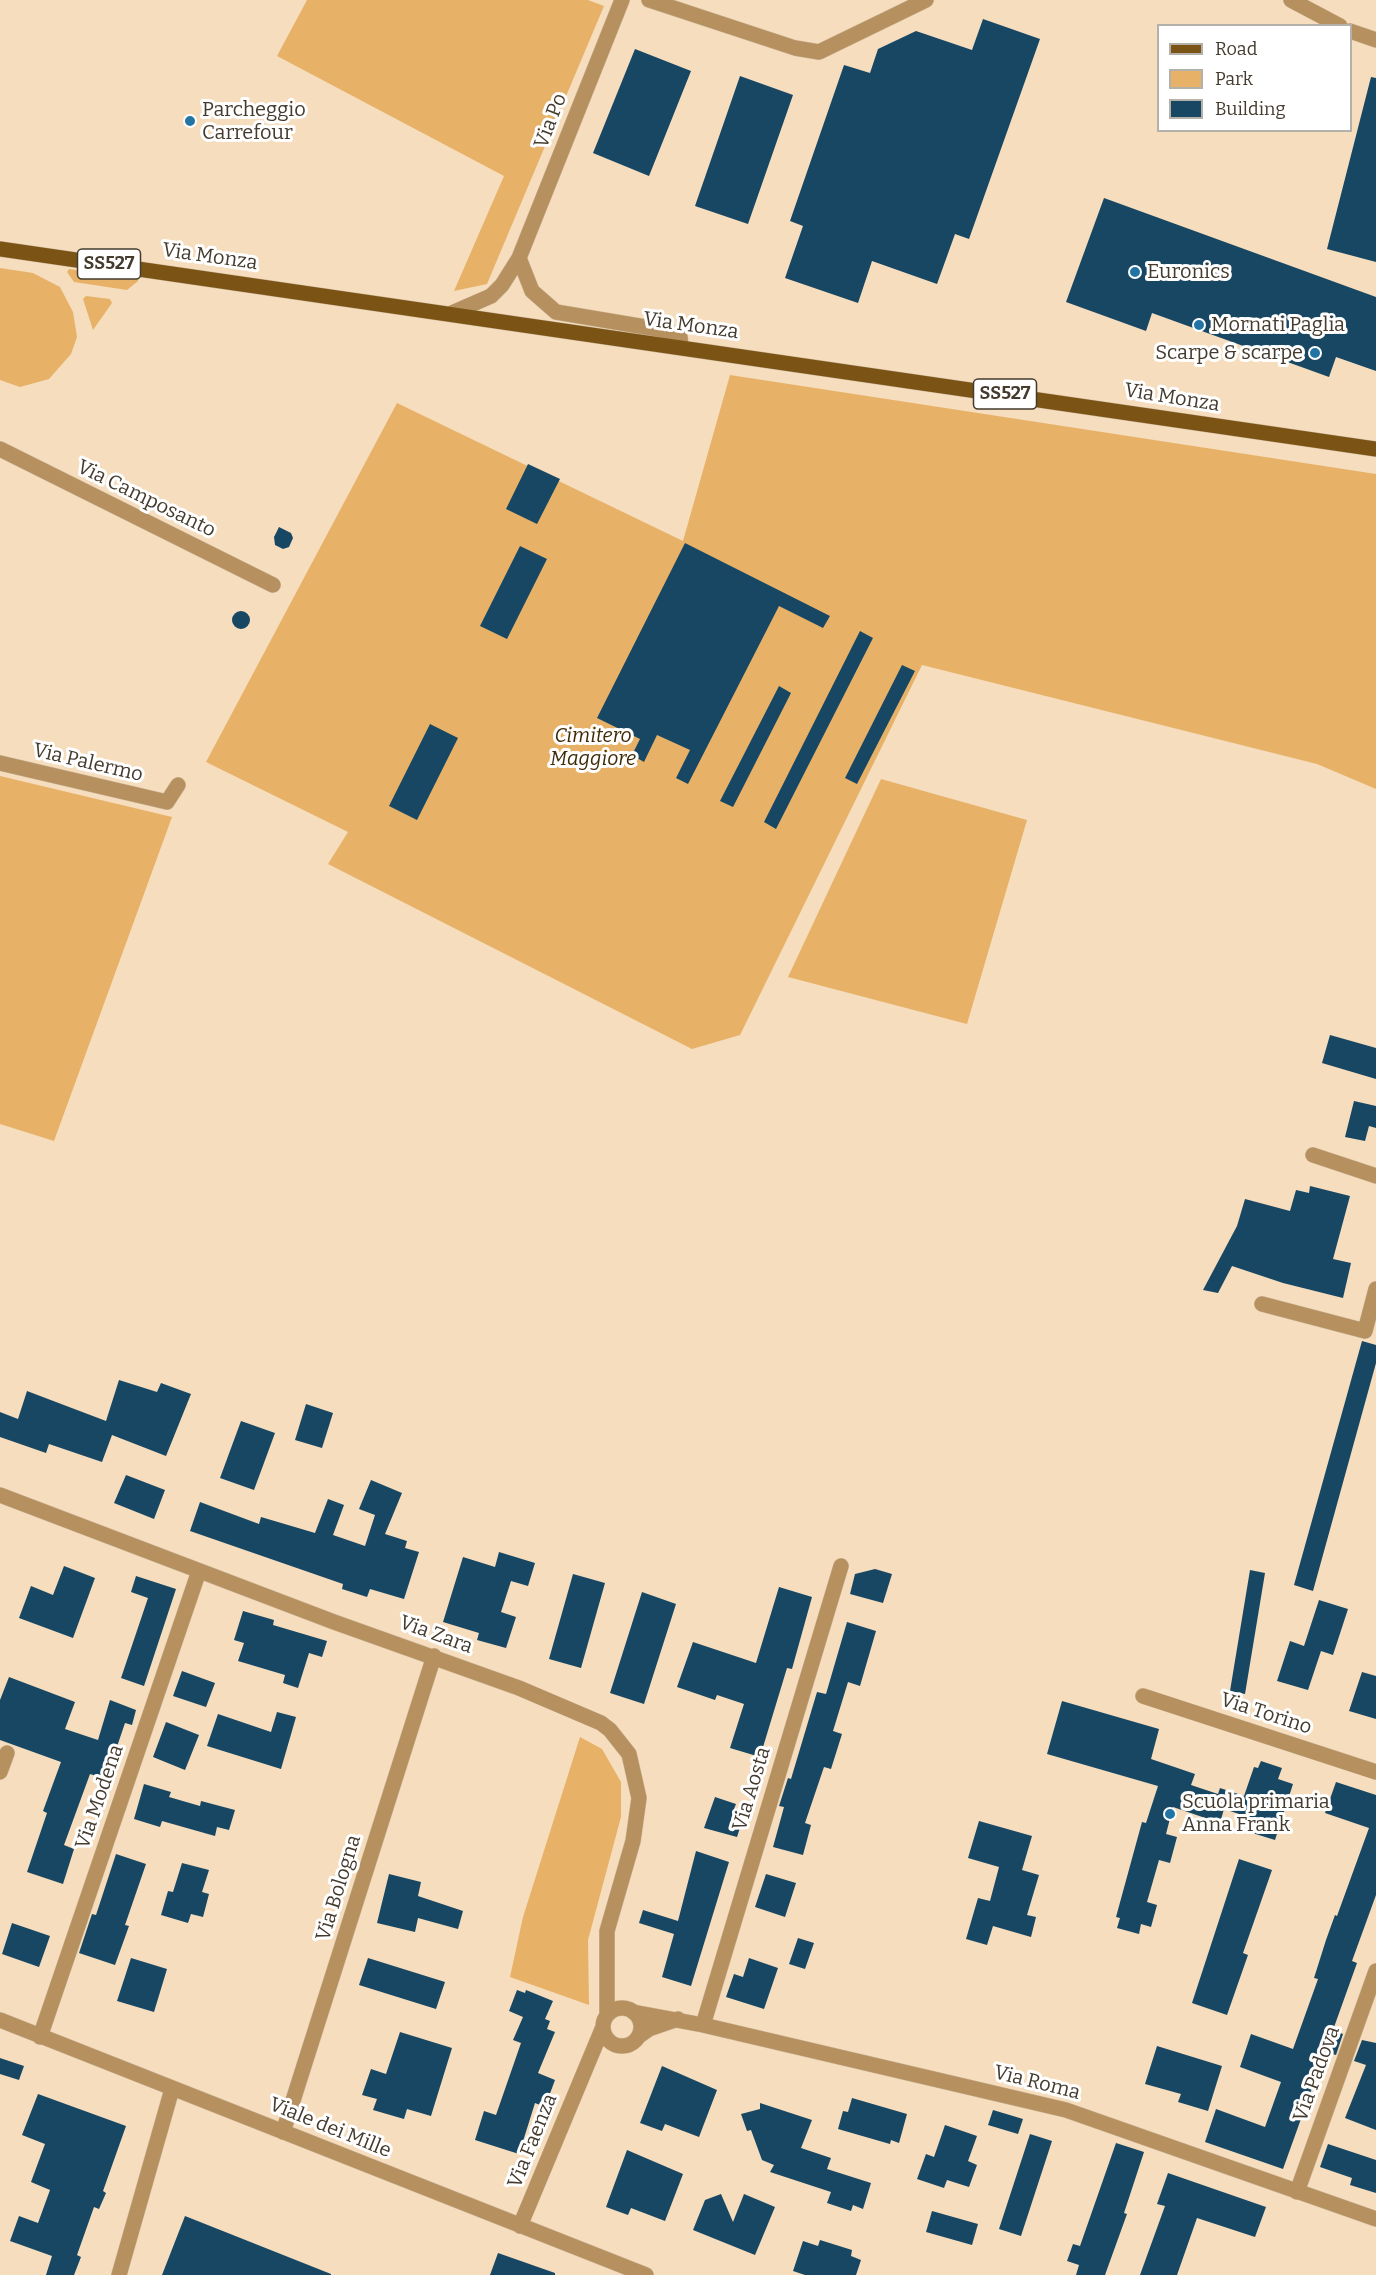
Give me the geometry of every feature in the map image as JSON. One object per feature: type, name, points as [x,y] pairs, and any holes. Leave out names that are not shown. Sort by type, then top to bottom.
[{"type":"main road","name":"Via Monza","points":[[0,249],[681,346],[1376,449]]},
{"type":"street","name":"Via Po","points":[[452,313],[491,296],[502,285],[519,258],[622,0]]},
{"type":"street","points":[[649,0],[795,48],[819,52],[926,0]]},
{"type":"street","points":[[1291,0],[1336,24]]},
{"type":"street","points":[[1352,32],[1376,40]]},
{"type":"street","points":[[519,258],[532,291],[556,312],[663,330],[680,337],[681,346]]},
{"type":"street","name":"Via Camposanto","points":[[0,449],[273,585]]},
{"type":"street","name":"Via Palermo","points":[[0,764],[167,802],[178,785]]},
{"type":"street","points":[[1313,1155],[1376,1176]]},
{"type":"street","points":[[1262,1304],[1365,1331],[1376,1289]]},
{"type":"street","name":"Via Zara","points":[[0,1495],[199,1571],[519,1688],[600,1723],[610,1730],[629,1754],[638,1785],[638,1812],[633,1841],[607,1931],[609,1979],[605,2021]]},
{"type":"street","name":"Via Aosta","points":[[703,2025],[842,1566]]},
{"type":"street","name":"Via Modena","points":[[40,2037],[199,1571]]},
{"type":"street","name":"Via Bologna","points":[[284,2133],[434,1656]]},
{"type":"street","name":"Via Torino","points":[[1143,1696],[1376,1772]]},
{"type":"street","points":[[0,1772],[7,1753]]},
{"type":"street","name":"Via Padova","points":[[1297,2192],[1376,1971]]},
{"type":"street","name":"Via Zara","points":[[609,1979],[630,2011]]},
{"type":"street","points":[[639,2036],[639,2020],[630,2011],[616,2009],[605,2021],[605,2037],[613,2044],[624,2046],[639,2036],[649,2029],[678,2019]]},
{"type":"street","name":"Via Roma","points":[[630,2011],[678,2019],[1066,2110],[1376,2219]]},
{"type":"street","name":"Viale dei Mille","points":[[0,2020],[645,2275]]},
{"type":"street","name":"Via Faenza","points":[[520,2226],[605,2021]]},
{"type":"street","name":"Via Faenza","points":[[585,2071],[592,2061],[613,2044]]},
{"type":"street","points":[[118,2275],[172,2089]]},
{"type":"green space","points":[[307,0],[588,0],[604,6],[487,284],[454,291],[504,176],[277,56]]},
{"type":"green space","points":[[0,268],[33,273],[60,287],[73,312],[77,337],[71,354],[49,379],[20,387],[0,380]]},
{"type":"green space","points":[[69,269],[138,279],[138,281],[127,290],[74,282],[67,272]]},
{"type":"green space","points":[[86,296],[110,299],[112,303],[93,330],[83,299]]},
{"type":"green space","name":"Cimitero Maggiore","points":[[730,375],[1376,474],[1376,789],[1317,764],[922,665],[740,1035],[692,1049],[328,864],[348,832],[206,762],[397,403],[683,541]]},
{"type":"green space","points":[[0,776],[172,817],[54,1141],[0,1124]]},
{"type":"green space","points":[[881,779],[1027,820],[967,1024],[788,977]]},
{"type":"green space","points":[[580,1737],[602,1749],[621,1782],[621,1817],[588,1940],[589,2005],[510,1977],[523,1917]]},
{"type":"building","points":[[983,19],[1040,39],[969,239],[955,234],[937,284],[872,261],[858,303],[785,278],[803,226],[790,221],[844,65],[870,73],[878,49],[916,31],[972,50]]},
{"type":"building","points":[[635,49],[691,71],[649,176],[593,153]]},
{"type":"building","points":[[740,76],[793,95],[748,224],[695,206]]},
{"type":"building","points":[[1371,77],[1376,78],[1376,262],[1327,249]]},
{"type":"building","points":[[1104,198],[1376,297],[1376,371],[1336,357],[1329,377],[1152,313],[1146,331],[1066,302]]},
{"type":"building","points":[[528,464],[560,479],[537,524],[506,509]]},
{"type":"building","points":[[279,527],[291,533],[293,538],[289,547],[283,549],[275,545],[274,537]]},
{"type":"building","points":[[685,543],[830,616],[823,628],[779,606],[688,784],[676,778],[690,750],[657,735],[644,762],[632,755],[640,739],[597,718]]},
{"type":"building","points":[[520,546],[547,559],[507,639],[480,626]]},
{"type":"building","points":[[237,611],[245,611],[250,616],[248,627],[237,629],[232,624],[232,616]]},
{"type":"building","points":[[860,631],[873,638],[776,829],[764,822]]},
{"type":"building","points":[[902,665],[915,671],[857,784],[845,778]]},
{"type":"building","points":[[779,686],[791,693],[733,807],[720,801]]},
{"type":"building","points":[[430,724],[458,738],[417,820],[389,806]]},
{"type":"building","points":[[1330,1035],[1376,1048],[1376,1079],[1322,1063]]},
{"type":"building","points":[[1354,1101],[1376,1106],[1376,1128],[1369,1126],[1365,1141],[1345,1137]]},
{"type":"building","points":[[1310,1186],[1350,1196],[1333,1259],[1351,1263],[1343,1298],[1283,1283],[1232,1266],[1218,1293],[1203,1290],[1237,1226],[1245,1199],[1290,1211],[1296,1190],[1309,1193]]},
{"type":"building","points":[[1362,1341],[1376,1345],[1376,1363],[1313,1591],[1294,1585]]},
{"type":"building","points":[[119,1380],[157,1392],[161,1383],[191,1394],[166,1456],[112,1435],[102,1462],[49,1444],[46,1453],[0,1437],[0,1412],[18,1419],[27,1391],[106,1421]]},
{"type":"building","points":[[306,1404],[333,1413],[322,1448],[295,1440]]},
{"type":"building","points":[[241,1421],[275,1433],[254,1490],[220,1478]]},
{"type":"building","points":[[126,1475],[165,1490],[154,1519],[114,1503]]},
{"type":"building","points":[[371,1480],[402,1493],[385,1534],[407,1541],[405,1548],[419,1552],[404,1599],[370,1589],[367,1597],[342,1589],[343,1584],[190,1531],[200,1502],[259,1524],[261,1517],[315,1533],[328,1499],[344,1505],[333,1535],[365,1546],[375,1515],[359,1509]]},
{"type":"building","points":[[499,1552],[535,1563],[528,1586],[511,1581],[501,1612],[516,1617],[506,1648],[477,1640],[479,1633],[443,1622],[463,1557],[495,1567]]},
{"type":"building","points":[[64,1566],[95,1578],[73,1638],[19,1618],[31,1586],[53,1595]]},
{"type":"building","points":[[875,1569],[892,1574],[883,1603],[850,1594],[855,1574]]},
{"type":"building","points":[[1250,1570],[1265,1573],[1245,1694],[1230,1691]]},
{"type":"building","points":[[573,1574],[605,1583],[581,1668],[549,1659]]},
{"type":"building","points":[[136,1576],[176,1589],[144,1686],[121,1678],[148,1598],[131,1592]]},
{"type":"building","points":[[779,1587],[812,1597],[792,1669],[787,1668],[760,1757],[730,1748],[744,1704],[717,1695],[715,1700],[677,1687],[693,1642],[756,1663]]},
{"type":"building","points":[[642,1592],[676,1604],[644,1704],[610,1693]]},
{"type":"building","points":[[1319,1600],[1348,1609],[1333,1655],[1321,1651],[1308,1690],[1277,1681],[1290,1641],[1304,1646]]},
{"type":"building","points":[[243,1611],[274,1620],[273,1625],[327,1641],[322,1657],[309,1653],[298,1688],[283,1683],[285,1675],[238,1661],[244,1643],[234,1640]]},
{"type":"building","points":[[847,1622],[876,1631],[860,1686],[848,1682],[833,1731],[842,1734],[831,1769],[824,1767],[805,1823],[811,1825],[803,1855],[773,1847],[784,1807],[779,1806],[788,1778],[791,1779],[817,1692],[826,1694]]},
{"type":"building","points":[[182,1671],[215,1683],[206,1707],[173,1696]]},
{"type":"building","points":[[1362,1672],[1376,1676],[1376,1719],[1349,1711]]},
{"type":"building","points":[[9,1677],[75,1702],[65,1729],[98,1740],[110,1700],[136,1710],[132,1725],[125,1723],[106,1779],[90,1774],[64,1845],[74,1849],[63,1884],[27,1872],[47,1813],[43,1811],[61,1762],[0,1740],[0,1700]]},
{"type":"building","points":[[1062,1701],[1159,1729],[1151,1759],[1195,1774],[1191,1785],[1218,1794],[1220,1788],[1244,1796],[1254,1767],[1258,1768],[1261,1761],[1282,1768],[1278,1779],[1293,1784],[1275,1840],[1249,1832],[1254,1819],[1224,1809],[1220,1823],[1173,1807],[1166,1834],[1177,1837],[1170,1863],[1159,1860],[1147,1902],[1157,1905],[1151,1927],[1141,1924],[1139,1934],[1117,1928],[1120,1918],[1116,1917],[1142,1822],[1146,1823],[1158,1786],[1047,1754]]},
{"type":"building","points":[[277,1712],[296,1717],[281,1769],[207,1746],[218,1714],[271,1732]]},
{"type":"building","points":[[166,1722],[199,1735],[185,1770],[153,1757]]},
{"type":"building","points":[[1336,1782],[1376,1795],[1376,1895],[1352,1961],[1357,1963],[1333,2030],[1343,2034],[1336,2055],[1325,2052],[1283,2169],[1205,2142],[1216,2109],[1265,2127],[1281,2082],[1240,2067],[1251,2034],[1293,2049],[1318,1979],[1314,1978],[1326,1940],[1369,1828],[1325,1813]]},
{"type":"building","points":[[144,1784],[171,1792],[169,1797],[200,1806],[201,1801],[235,1810],[229,1830],[217,1827],[215,1836],[162,1821],[160,1827],[134,1819]]},
{"type":"building","points":[[715,1797],[736,1804],[734,1809],[745,1812],[737,1837],[704,1828]]},
{"type":"building","points":[[979,1821],[1032,1836],[1022,1870],[1039,1875],[1027,1915],[1036,1917],[1031,1937],[993,1926],[987,1945],[966,1939],[978,1898],[990,1901],[999,1867],[968,1858]]},
{"type":"building","points":[[696,1851],[729,1862],[691,1986],[662,1977],[674,1934],[639,1923],[643,1910],[678,1921]]},
{"type":"building","points":[[116,1854],[146,1864],[125,1925],[129,1926],[115,1965],[79,1953],[92,1914],[96,1915]]},
{"type":"building","points":[[1239,1859],[1272,1870],[1243,1953],[1248,1955],[1227,2015],[1192,2003]]},
{"type":"building","points":[[182,1863],[209,1870],[202,1892],[209,1894],[203,1917],[191,1914],[188,1923],[161,1915],[168,1891],[173,1892]]},
{"type":"building","points":[[389,1874],[421,1882],[418,1896],[463,1911],[458,1929],[418,1918],[415,1932],[377,1923]]},
{"type":"building","points":[[766,1874],[796,1883],[785,1917],[755,1907]]},
{"type":"building","points":[[12,1923],[50,1936],[39,1967],[2,1954]]},
{"type":"building","points":[[798,1938],[814,1943],[805,1969],[789,1964]]},
{"type":"building","points":[[131,1958],[167,1969],[154,2012],[117,2001]]},
{"type":"building","points":[[368,1958],[445,1982],[436,2009],[359,1985]]},
{"type":"building","points":[[749,1958],[778,1968],[764,2009],[726,1997],[734,1974],[743,1977]]},
{"type":"building","points":[[517,1990],[525,1993],[526,1990],[553,2001],[545,2019],[550,2021],[547,2029],[555,2032],[538,2073],[555,2080],[545,2107],[535,2103],[519,2154],[475,2140],[484,2111],[496,2115],[521,2043],[513,2040],[523,2017],[509,2011]]},
{"type":"building","points":[[400,2032],[452,2048],[431,2116],[407,2109],[404,2119],[373,2110],[377,2099],[362,2095],[371,2069],[386,2074]]},
{"type":"building","points":[[1362,2040],[1376,2043],[1376,2130],[1345,2118],[1366,2065],[1354,2061]]},
{"type":"building","points":[[1157,2046],[1222,2066],[1208,2111],[1178,2102],[1181,2094],[1145,2084]]},
{"type":"building","points":[[0,2058],[24,2066],[19,2080],[0,2074]]},
{"type":"building","points":[[662,2066],[717,2090],[699,2137],[665,2124],[662,2131],[640,2123]]},
{"type":"building","points":[[38,2094],[126,2126],[103,2191],[106,2193],[99,2209],[94,2207],[77,2255],[81,2257],[74,2275],[46,2275],[52,2256],[10,2241],[19,2216],[38,2223],[50,2190],[31,2182],[45,2144],[22,2135]]},
{"type":"building","points":[[852,2098],[907,2114],[899,2143],[891,2140],[890,2144],[838,2129],[843,2111],[848,2112]]},
{"type":"building","points":[[760,2103],[812,2120],[801,2148],[831,2158],[827,2169],[871,2183],[863,2209],[853,2205],[851,2211],[827,2203],[831,2192],[770,2172],[774,2165],[762,2160],[751,2130],[747,2131],[741,2114],[760,2109]]},
{"type":"building","points":[[993,2110],[1023,2119],[1018,2134],[988,2125]]},
{"type":"building","points":[[945,2125],[977,2136],[968,2161],[977,2165],[969,2187],[947,2180],[944,2188],[917,2179],[926,2154],[934,2157]]},
{"type":"building","points":[[1030,2134],[1052,2141],[1021,2236],[999,2229]]},
{"type":"building","points":[[1116,2143],[1144,2152],[1124,2213],[1127,2214],[1105,2275],[1076,2275],[1079,2265],[1067,2261],[1073,2244],[1080,2246]]},
{"type":"building","points":[[1328,2144],[1376,2160],[1376,2193],[1350,2185],[1352,2178],[1320,2167]]},
{"type":"building","points":[[627,2150],[683,2174],[665,2221],[631,2208],[628,2215],[606,2207]]},
{"type":"building","points":[[1168,2173],[1266,2207],[1255,2237],[1197,2218],[1177,2275],[1140,2275],[1165,2206],[1157,2204]]},
{"type":"building","points":[[721,2194],[733,2222],[744,2194],[775,2207],[755,2255],[693,2230],[705,2200]]},
{"type":"building","points":[[932,2211],[978,2224],[972,2245],[926,2232]]},
{"type":"building","points":[[185,2216],[331,2274],[331,2275],[162,2275]]},
{"type":"building","points":[[820,2240],[852,2250],[851,2256],[861,2260],[856,2275],[805,2275],[793,2271],[803,2241],[818,2246]]},
{"type":"building","points":[[498,2253],[555,2273],[555,2275],[490,2275]]},
{"type":"place","name":"Parcheggio Carrefour","points":[[190,121]]},
{"type":"place","name":"Euronics","points":[[1135,272]]},
{"type":"place","name":"Mornati Paglia","points":[[1199,325]]},
{"type":"place","name":"Scarpe & scarpe","points":[[1315,353]]},
{"type":"place","name":"Scuola primaria Anna Frank","points":[[1170,1814]]}]
